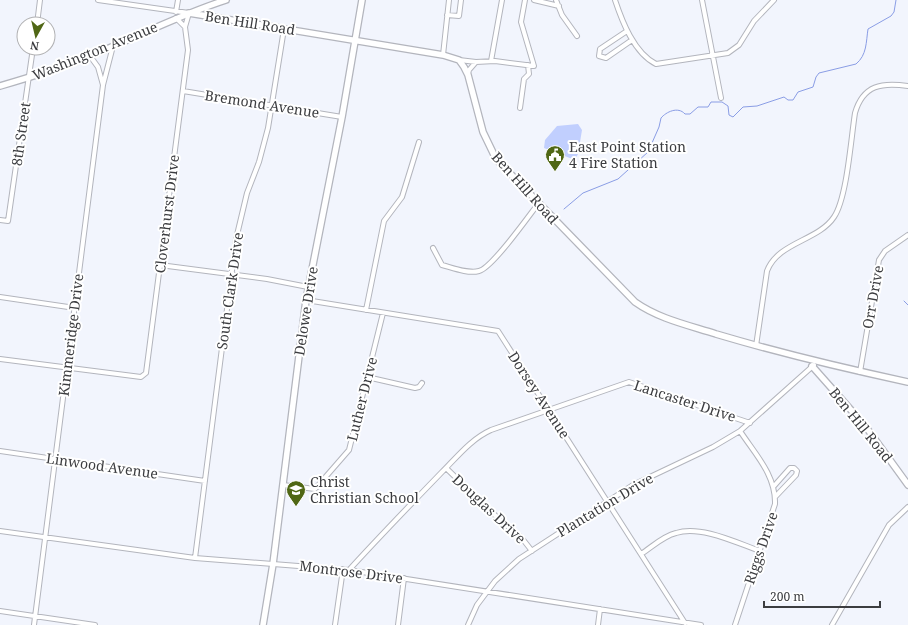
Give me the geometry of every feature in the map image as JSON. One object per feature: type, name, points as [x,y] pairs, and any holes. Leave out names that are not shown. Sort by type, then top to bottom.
[{"type":"street","points":[[38,16],[40,0]]},
{"type":"street","points":[[98,0],[189,13]]},
{"type":"street","points":[[176,12],[178,0]]},
{"type":"street","name":"Washington Avenue","points":[[0,86],[29,78],[90,56],[176,18],[226,0]]},
{"type":"street","name":"Delowe Drive","points":[[263,625],[273,564],[308,286],[342,118],[362,0]]},
{"type":"street","points":[[443,54],[449,0]]},
{"type":"street","points":[[447,15],[459,16],[461,0]]},
{"type":"street","points":[[491,61],[502,0]]},
{"type":"street","points":[[459,60],[476,62],[491,61],[534,66],[521,22],[525,0]]},
{"type":"street","points":[[534,0],[559,6]]},
{"type":"street","points":[[556,0],[577,36]]},
{"type":"street","points":[[616,0],[627,31],[632,40],[651,61],[656,64],[728,53],[735,49],[754,21],[774,0]]},
{"type":"street","points":[[702,0],[721,98]]},
{"type":"street","name":"Cloverhurst Drive","points":[[0,359],[141,377],[146,373],[183,91],[188,43],[185,27],[189,13]]},
{"type":"street","name":"Ben Hill Road","points":[[189,13],[443,54],[459,60],[468,75],[483,132],[490,149],[504,168],[626,295],[643,308],[662,317],[756,346],[816,362],[908,382]]},
{"type":"street","points":[[176,18],[185,27]]},
{"type":"street","name":"South Clark Drive","points":[[195,558],[240,217],[263,147],[272,106],[284,29]]},
{"type":"street","points":[[627,31],[600,49],[599,56],[606,58],[632,40]]},
{"type":"street","name":"Kimmeridge Drive","points":[[34,625],[103,85],[113,46]]},
{"type":"street","name":"8th Street","points":[[0,220],[8,221],[32,56]]},
{"type":"street","points":[[90,56],[98,67],[103,85]]},
{"type":"street","points":[[468,75],[469,70],[476,62]]},
{"type":"street","points":[[520,108],[524,79],[529,74],[528,65]]},
{"type":"street","points":[[756,346],[767,271],[770,263],[777,255],[826,226],[839,208],[855,113],[860,100],[870,90],[883,84],[908,86]]},
{"type":"street","name":"Bremond Avenue","points":[[183,91],[342,118]]},
{"type":"street","points":[[366,310],[384,221],[402,197],[419,142]]},
{"type":"street","points":[[433,248],[442,265],[480,271],[485,268],[504,247],[538,204]]},
{"type":"street","name":"Orr Drive","points":[[860,372],[879,260],[885,251],[908,235]]},
{"type":"street","points":[[160,265],[232,274],[308,286]]},
{"type":"street","points":[[0,297],[75,308]]},
{"type":"street","name":"Dorsey Avenue","points":[[306,300],[498,331],[685,623]]},
{"type":"street","name":"Luther Drive","points":[[283,485],[314,489],[349,450],[383,313]]},
{"type":"street","name":"Plantation Drive","points":[[468,625],[477,605],[487,591],[507,569],[633,485],[713,447],[740,431],[816,362]]},
{"type":"street","name":"Ben Hill Road","points":[[812,366],[866,427],[908,485]]},
{"type":"street","points":[[367,377],[415,388],[419,387],[422,383]]},
{"type":"street","name":"Lancaster Drive","points":[[349,570],[392,522],[446,468],[484,433],[548,409],[629,382],[750,423]]},
{"type":"street","name":"Riggs Drive","points":[[735,625],[774,513],[776,496],[774,486],[768,472],[740,431]]},
{"type":"street","name":"Linwood Avenue","points":[[0,451],[205,481]]},
{"type":"street","name":"Douglas Drive","points":[[446,468],[501,521],[521,537],[532,551]]},
{"type":"street","points":[[774,486],[790,468],[794,468],[797,471],[796,475],[776,496]]},
{"type":"street","points":[[832,625],[889,525],[908,507]]},
{"type":"street","name":"Montrose Drive","points":[[0,531],[195,558],[343,569],[701,625]]},
{"type":"street","points":[[641,554],[670,535],[683,531],[714,535],[760,551]]},
{"type":"street","points":[[336,625],[343,569]]},
{"type":"street","points":[[398,625],[404,578]]},
{"type":"street","points":[[598,625],[600,609]]},
{"type":"street","points":[[0,611],[95,625]]},
{"type":"shaded area","points":[[578,124],[582,130],[578,154],[575,160],[544,148],[545,140],[557,126]]},
{"type":"waterway","points":[[564,209],[583,193],[618,179],[648,152],[659,127],[661,118],[669,112],[679,110],[685,114],[690,114],[698,107],[708,107],[711,102],[722,102],[728,106],[729,115],[733,117],[743,107],[757,106],[784,97],[788,100],[793,100],[798,92],[813,87],[819,73],[856,64],[864,52],[868,29],[891,16],[894,12],[896,0]]},
{"type":"waterway","points":[[904,301],[908,305]]},
{"type":"place","name":"East Point Station 4 Fire Station","points":[[555,172]]},
{"type":"place","name":"Christ Christian School","points":[[296,507]]}]
